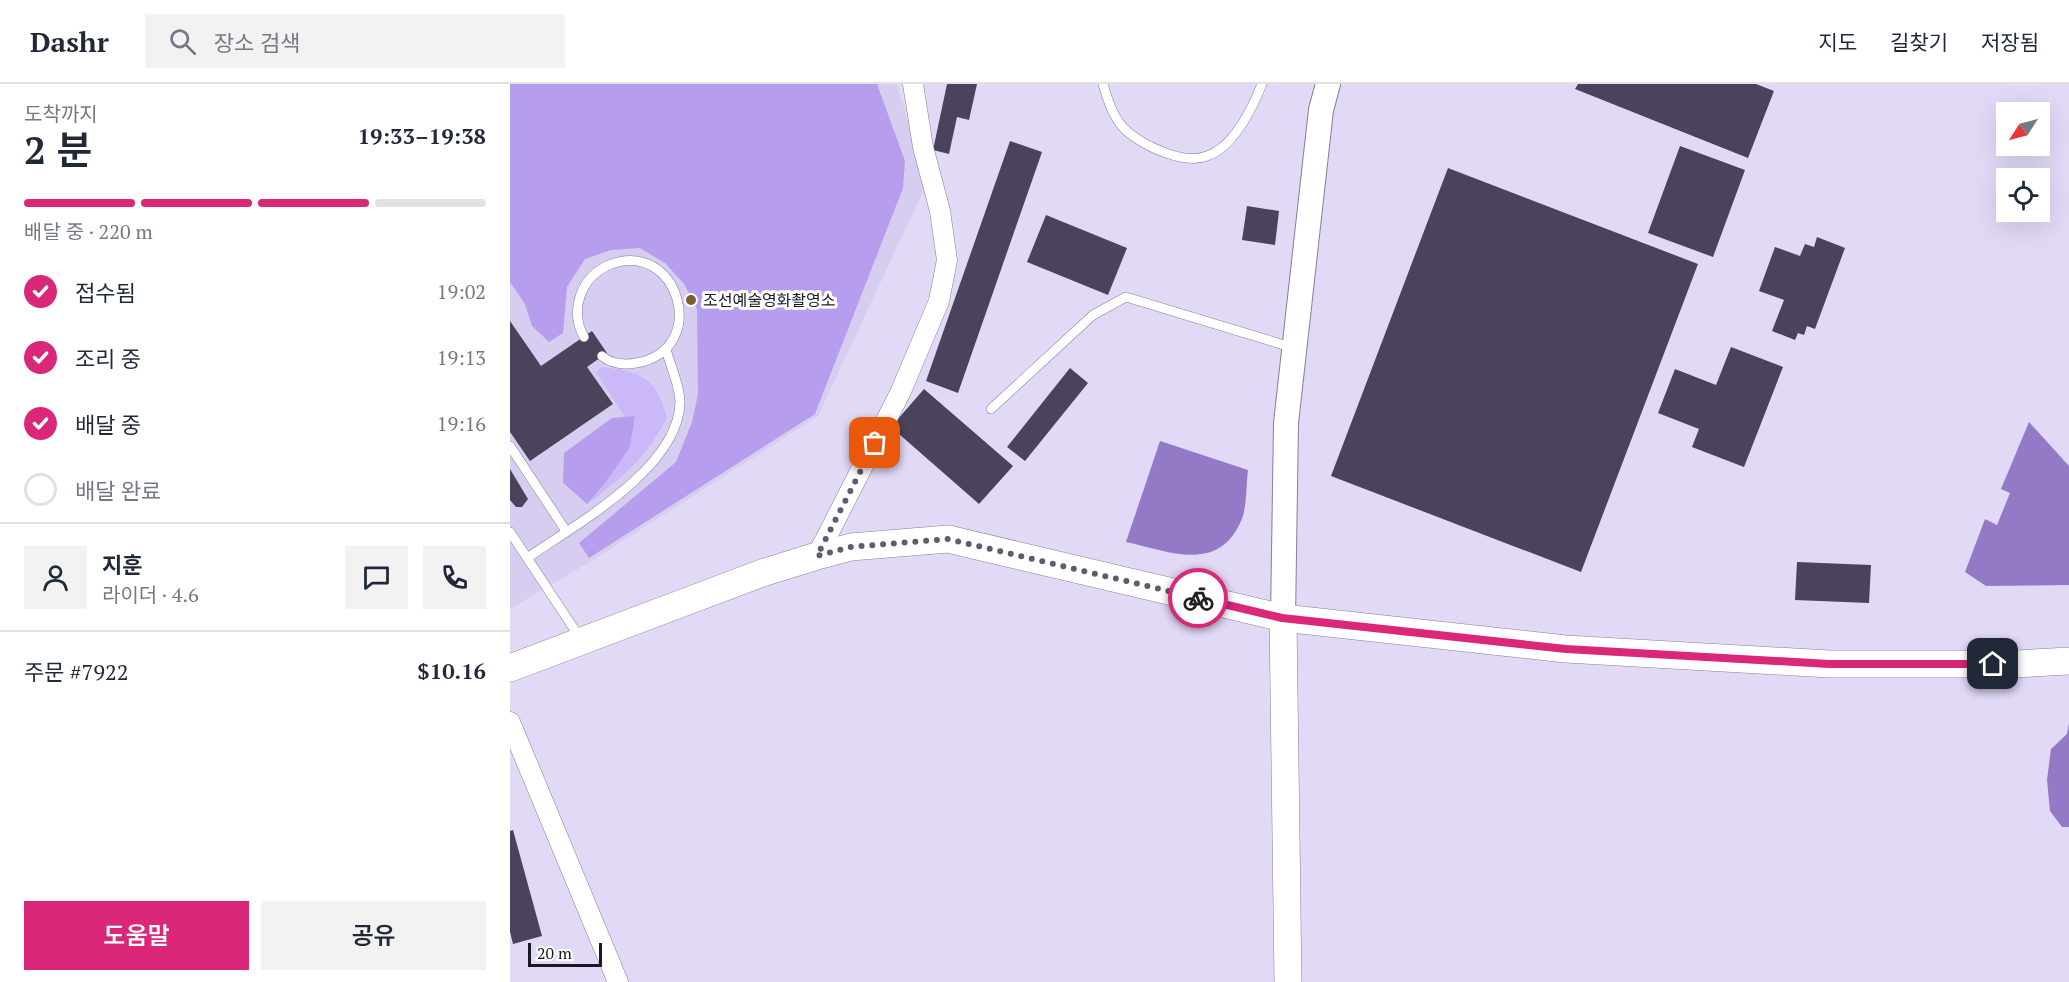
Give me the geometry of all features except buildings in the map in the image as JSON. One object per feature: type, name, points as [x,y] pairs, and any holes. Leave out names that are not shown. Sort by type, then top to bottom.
[{"type":"main road","points":[[510,668],[765,572],[817,556],[850,547],[948,539],[1282,618],[1566,649],[1829,664],[2016,664],[2069,661]]},
{"type":"main road","points":[[1282,618],[1288,982]]},
{"type":"street","points":[[817,556],[901,391],[939,302],[947,260],[940,211],[923,147],[913,84]]},
{"type":"street","points":[[1282,618],[1286,423],[1320,110],[1328,84]]},
{"type":"street","points":[[510,722],[618,982]]},
{"type":"lane","points":[[1103,84],[1109,106],[1128,132],[1153,147],[1181,158],[1206,157],[1225,146],[1254,103],[1262,84]]},
{"type":"lane","points":[[584,337],[579,327],[577,305],[584,285],[599,269],[619,261],[641,262],[661,272],[674,288],[680,309],[678,331],[666,349],[648,361],[627,365],[602,356]]},
{"type":"lane","points":[[991,409],[1093,315],[1126,297],[1294,348]]},
{"type":"lane","points":[[527,558],[625,490],[652,464],[671,435],[680,402],[666,349]]},
{"type":"lane","points":[[510,446],[566,531]]},
{"type":"lane","points":[[510,532],[581,640]]},
{"type":"shaded area","name":"조선예술영화촬영소","points":[[510,84],[897,84],[926,185],[818,416],[588,563],[510,609]]},
{"type":"shaded area","name":"조선예술영화촬영소","points":[[510,84],[877,84],[905,161],[903,188],[815,414],[589,558],[579,543],[676,462],[692,422],[698,394],[697,309],[684,284],[665,263],[640,248],[611,250],[585,259],[567,287],[563,333],[549,342],[532,326],[525,304],[510,282]]},
{"type":"shaded area","points":[[603,367],[638,375],[646,380],[658,394],[667,418],[651,444],[633,466],[587,504],[606,482],[630,447],[635,416],[625,417],[596,372]]},
{"type":"shaded area","points":[[635,416],[630,447],[606,482],[587,504],[563,483],[564,453],[612,418]]},
{"type":"shaded area","points":[[2029,422],[2069,466],[2069,585],[1986,586],[1965,572],[1985,519],[1997,525],[2010,493],[2001,489]]},
{"type":"shaded area","points":[[1160,441],[1248,470],[1243,516],[1231,537],[1219,548],[1191,555],[1126,542]]},
{"type":"shaded area","points":[[2069,723],[2069,827],[2062,827],[2050,811],[2047,780],[2051,749],[2067,734]]},
{"type":"way so far","points":[[875,443],[817,556],[850,547],[948,539],[1198,598]]},
{"type":"place","name":"조선예술영화촬영소","points":[[691,300]]},
{"type":"route","points":[[1198,598],[1282,618],[1566,649],[1829,664],[1993,664]]}]
